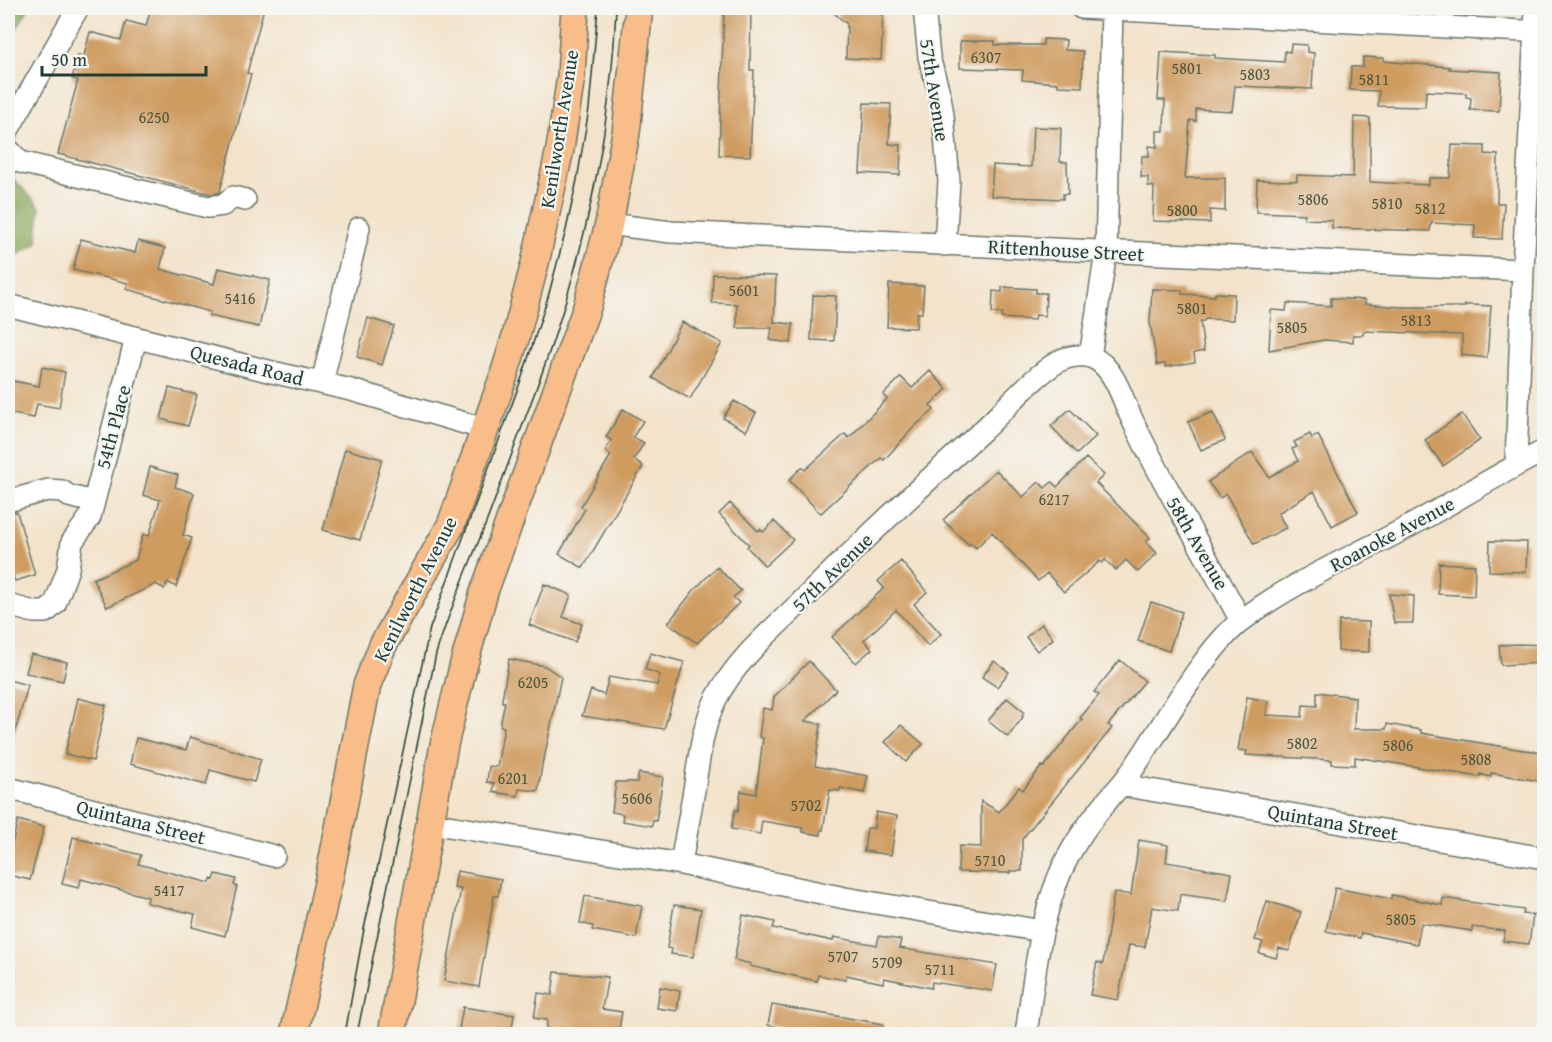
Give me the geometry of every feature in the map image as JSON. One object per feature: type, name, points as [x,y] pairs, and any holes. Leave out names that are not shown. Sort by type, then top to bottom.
[{"type":"main road","name":"Kenilworth Avenue","points":[[294,1035],[342,815],[367,685],[383,645],[451,525],[516,336],[549,201],[566,114],[575,8]]},
{"type":"main road","points":[[392,1035],[444,745],[484,592],[572,349],[609,224],[626,133],[639,8]]},
{"type":"street","points":[[8,130],[78,8]]},
{"type":"street","name":"57th Avenue","points":[[924,8],[929,57],[943,115],[949,182],[945,244]]},
{"type":"street","points":[[1081,8],[1540,31]]},
{"type":"street","points":[[1269,17],[1291,8]]},
{"type":"street","points":[[1516,465],[1522,270],[1540,31],[1536,8]]},
{"type":"street","points":[[1090,357],[1106,252],[1112,9]]},
{"type":"street","points":[[8,149],[20,162],[208,207],[223,205],[233,197],[245,200]]},
{"type":"street","name":"Rittenhouse Street","points":[[609,224],[671,232],[1522,270]]},
{"type":"street","points":[[322,383],[359,228]]},
{"type":"street","name":"Quesada Road","points":[[8,304],[322,383],[485,429]]},
{"type":"street","name":"54th Place","points":[[92,509],[136,338]]},
{"type":"street","name":"57th Avenue","points":[[681,864],[701,745],[707,723],[716,700],[741,661],[873,531],[1047,370],[1063,359],[1090,357]]},
{"type":"street","name":"58th Avenue","points":[[1090,357],[1100,362],[1115,382],[1147,452],[1212,564],[1241,621]]},
{"type":"street","name":"Roanoke Avenue","points":[[1241,621],[1330,567],[1406,529],[1516,465],[1545,451]]},
{"type":"street","points":[[8,501],[48,490],[62,491],[92,509],[72,542],[68,569],[55,604],[46,612],[34,612],[8,605]]},
{"type":"street","points":[[1026,1035],[1042,932],[1055,886],[1069,855],[1088,824],[1120,785],[1214,650],[1230,630],[1241,621]]},
{"type":"street","name":"Quintana Street","points":[[1120,785],[1545,858]]},
{"type":"street","name":"Quintana Street","points":[[8,788],[274,856]]},
{"type":"street","points":[[430,823],[681,864],[845,898],[1042,932]]},
{"type":"green space","points":[[8,8],[29,8],[8,43]]},
{"type":"green space","points":[[8,173],[40,207],[37,243],[8,261]]},
{"type":"building","points":[[151,8],[264,8],[247,73],[251,74],[218,193],[211,194],[58,154],[78,80],[72,79],[78,55],[84,56],[90,32],[121,40],[126,21],[146,26]]},
{"type":"building","points":[[828,8],[883,11],[881,60],[846,58],[847,24]]},
{"type":"building","points":[[724,9],[751,9],[750,70],[754,70],[750,156],[719,155]]},
{"type":"building","points":[[1043,39],[1066,40],[1065,50],[1083,51],[1082,87],[1022,80],[1023,70],[960,68],[960,41],[995,41],[995,45],[1043,45]]},
{"type":"building","points":[[1291,44],[1307,45],[1307,52],[1314,53],[1312,89],[1235,86],[1232,111],[1196,109],[1196,121],[1190,120],[1185,178],[1225,178],[1225,211],[1210,210],[1210,223],[1153,221],[1154,187],[1148,186],[1148,177],[1141,177],[1142,156],[1149,156],[1149,146],[1157,147],[1157,131],[1164,131],[1165,100],[1158,100],[1161,52],[1284,62],[1285,51],[1290,52]]},
{"type":"building","points":[[1363,57],[1450,67],[1449,69],[1501,72],[1499,111],[1470,110],[1471,98],[1466,97],[1466,93],[1426,91],[1425,107],[1378,106],[1379,91],[1350,90],[1351,67],[1363,67]]},
{"type":"building","points":[[864,103],[891,104],[889,144],[901,145],[900,175],[860,173]]},
{"type":"building","points":[[1354,117],[1370,118],[1370,182],[1429,185],[1429,178],[1450,178],[1452,145],[1485,146],[1485,154],[1498,155],[1497,203],[1504,203],[1502,239],[1474,238],[1475,225],[1431,223],[1430,231],[1332,228],[1332,220],[1304,219],[1305,214],[1256,212],[1257,180],[1297,181],[1297,175],[1353,177]]},
{"type":"building","points":[[1033,127],[1061,128],[1060,162],[1067,162],[1068,194],[1063,194],[1063,199],[991,196],[993,165],[1031,167]]},
{"type":"building","points":[[81,239],[135,253],[138,241],[165,248],[160,269],[214,284],[218,268],[270,280],[259,327],[209,316],[210,312],[126,289],[128,283],[73,270]]},
{"type":"building","points":[[713,274],[776,276],[774,322],[793,324],[791,343],[770,340],[772,328],[737,328],[737,304],[712,303]]},
{"type":"building","points":[[889,284],[924,286],[922,313],[917,313],[916,328],[887,327]]},
{"type":"building","points":[[1002,287],[1036,289],[1036,293],[1046,293],[1045,316],[1036,315],[1035,320],[1001,318],[1002,313],[992,313],[993,291],[1002,292]]},
{"type":"building","points":[[1152,289],[1182,290],[1182,294],[1215,296],[1215,293],[1234,294],[1233,320],[1205,319],[1200,321],[1204,351],[1194,353],[1195,362],[1166,367],[1165,364],[1157,365],[1150,322]]},
{"type":"building","points":[[813,295],[836,296],[834,341],[811,340]]},
{"type":"building","points":[[1331,298],[1365,300],[1365,304],[1401,307],[1491,306],[1487,358],[1462,355],[1462,335],[1364,331],[1363,335],[1353,335],[1353,342],[1324,340],[1269,350],[1271,310],[1286,311],[1287,303],[1331,306]]},
{"type":"building","points":[[368,318],[394,326],[382,365],[357,357]]},
{"type":"building","points":[[682,322],[722,343],[690,399],[653,378]]},
{"type":"building","points":[[42,367],[65,372],[59,408],[37,404],[34,418],[8,413],[13,381],[39,386]]},
{"type":"building","points":[[930,371],[947,389],[930,405],[934,410],[914,427],[884,460],[881,458],[821,513],[817,510],[789,480],[802,467],[805,470],[845,434],[849,438],[887,399],[883,395],[901,377],[912,388]]},
{"type":"building","points":[[169,388],[197,395],[188,426],[161,419]]},
{"type":"building","points":[[734,401],[756,413],[746,431],[723,418]]},
{"type":"building","points":[[623,409],[643,421],[633,437],[644,443],[634,459],[643,466],[583,568],[559,554],[585,509],[581,506],[611,455],[605,451],[611,440],[606,437]]},
{"type":"building","points":[[1070,409],[1096,436],[1077,454],[1051,426]]},
{"type":"building","points":[[1213,412],[1225,440],[1201,450],[1188,422]]},
{"type":"building","points":[[1462,414],[1480,440],[1443,466],[1425,440]]},
{"type":"building","points":[[1310,434],[1312,438],[1318,435],[1358,512],[1332,526],[1314,491],[1278,513],[1286,528],[1254,544],[1226,494],[1220,498],[1208,482],[1252,452],[1269,477],[1298,461],[1292,449],[1297,447],[1294,442]]},
{"type":"building","points":[[345,449],[382,459],[360,540],[323,530]]},
{"type":"building","points":[[1086,458],[1104,475],[1096,483],[1150,538],[1146,542],[1157,553],[1138,572],[1126,560],[1116,570],[1105,560],[1102,563],[1100,561],[1064,592],[1047,573],[1038,581],[992,532],[976,548],[971,543],[969,545],[943,520],[996,470],[1023,497],[1039,482],[1045,488],[1052,482],[1057,487]]},
{"type":"building","points":[[150,467],[178,475],[175,487],[194,493],[183,535],[192,538],[176,587],[168,582],[164,589],[156,584],[107,607],[93,579],[136,560],[143,534],[149,536],[160,500],[143,495]]},
{"type":"building","points":[[730,503],[758,531],[760,529],[763,532],[774,521],[793,540],[765,566],[747,547],[749,545],[719,514]]},
{"type":"building","points":[[17,512],[35,575],[15,581],[12,573],[8,574],[8,513]]},
{"type":"building","points":[[1490,541],[1527,542],[1526,572],[1489,571]]},
{"type":"building","points":[[901,561],[927,592],[914,604],[941,634],[928,646],[896,610],[864,640],[872,649],[856,663],[832,637],[884,588],[878,581]]},
{"type":"building","points":[[1439,563],[1475,565],[1474,596],[1438,594]]},
{"type":"building","points":[[717,567],[741,591],[733,597],[739,603],[697,643],[668,623],[694,590]]},
{"type":"building","points":[[544,584],[571,595],[563,617],[582,624],[575,642],[529,625]]},
{"type":"building","points":[[1389,594],[1414,596],[1413,623],[1394,623]]},
{"type":"building","points":[[1151,602],[1182,612],[1169,651],[1138,641]]},
{"type":"building","points":[[1339,621],[1369,622],[1369,652],[1338,651]]},
{"type":"building","points":[[1042,624],[1053,639],[1037,651],[1026,637]]},
{"type":"building","points":[[1499,645],[1545,645],[1545,663],[1501,665]]},
{"type":"building","points":[[650,653],[684,662],[664,729],[582,716],[591,690],[604,695],[609,677],[657,685],[660,675],[645,669]]},
{"type":"building","points":[[31,654],[67,662],[63,681],[26,673]]},
{"type":"building","points":[[509,659],[545,666],[561,677],[538,791],[519,789],[518,796],[493,792],[494,783],[487,782],[489,766],[497,767],[504,727],[500,726],[505,702],[502,702],[502,699]]},
{"type":"building","points":[[1120,660],[1145,681],[1108,725],[1112,728],[1022,839],[1022,871],[1010,871],[1010,873],[958,872],[959,846],[981,847],[981,801],[999,812],[1019,787],[1023,790],[1082,719],[1080,718],[1099,695],[1094,692]]},
{"type":"building","points":[[809,661],[836,690],[805,721],[821,724],[815,766],[868,776],[864,793],[840,788],[840,791],[830,790],[821,835],[803,832],[803,828],[762,821],[760,834],[731,829],[735,810],[738,811],[741,791],[756,794],[763,738],[759,737],[763,708],[772,710],[774,697]]},
{"type":"building","points":[[994,661],[1009,672],[997,687],[982,677]]},
{"type":"building","points":[[8,680],[28,685],[13,740],[8,740]]},
{"type":"building","points":[[1317,692],[1355,697],[1354,729],[1386,729],[1387,724],[1421,730],[1421,733],[1545,752],[1545,782],[1491,773],[1491,777],[1480,774],[1480,777],[1355,757],[1355,765],[1332,764],[1332,760],[1246,755],[1247,751],[1238,750],[1247,697],[1268,701],[1266,715],[1302,717],[1303,705],[1317,706]]},
{"type":"building","points":[[78,698],[106,705],[93,761],[65,754]]},
{"type":"building","points":[[1007,698],[1024,712],[1023,717],[1008,737],[988,721]]},
{"type":"building","points":[[901,725],[923,744],[906,762],[885,742]]},
{"type":"building","points":[[190,737],[261,759],[254,782],[210,770],[206,785],[130,764],[136,738],[186,750]]},
{"type":"building","points":[[639,773],[663,777],[656,821],[653,820],[652,826],[622,821],[623,814],[612,812],[616,782],[637,782]]},
{"type":"building","points":[[876,812],[897,816],[891,855],[864,851],[867,828],[874,828]]},
{"type":"building","points":[[18,820],[44,827],[30,880],[8,875],[8,859]]},
{"type":"building","points":[[73,837],[141,855],[138,864],[210,883],[216,874],[236,879],[234,885],[237,886],[225,936],[192,927],[195,914],[147,903],[148,897],[81,879],[79,888],[62,884]]},
{"type":"building","points":[[1139,840],[1168,845],[1166,862],[1232,873],[1227,901],[1180,894],[1178,911],[1152,907],[1145,947],[1129,945],[1118,1000],[1090,995],[1097,962],[1103,964],[1114,892],[1131,895]]},
{"type":"building","points":[[457,871],[501,879],[498,896],[494,896],[479,987],[444,981],[461,889],[454,888]]},
{"type":"building","points":[[1335,888],[1391,899],[1392,895],[1442,905],[1443,898],[1524,910],[1523,914],[1533,915],[1529,944],[1503,941],[1505,931],[1472,927],[1472,931],[1421,923],[1417,944],[1361,933],[1360,938],[1326,931]]},
{"type":"building","points":[[585,896],[642,906],[636,938],[592,930],[593,926],[580,923]]},
{"type":"building","points":[[1267,901],[1301,912],[1289,951],[1279,948],[1276,958],[1259,953],[1263,942],[1255,940]]},
{"type":"building","points":[[674,905],[701,909],[693,957],[671,954],[672,949],[667,948]]},
{"type":"building","points":[[743,915],[775,922],[773,928],[833,941],[834,937],[877,945],[879,936],[901,940],[899,948],[997,965],[992,991],[932,982],[931,988],[884,978],[883,983],[846,975],[846,980],[818,975],[817,981],[750,966],[751,964],[734,960]]},
{"type":"building","points":[[555,972],[608,977],[602,1009],[622,1012],[618,1035],[546,1035],[547,1020],[534,1018],[538,993],[552,995]]},
{"type":"building","points":[[660,987],[680,991],[677,1011],[657,1008]]},
{"type":"building","points":[[772,1005],[883,1024],[883,1035],[785,1035],[786,1029],[768,1025]]},
{"type":"building","points":[[463,1007],[514,1015],[511,1035],[458,1035]]},
{"type":"tram line","points":[[345,1034],[364,929],[430,628],[522,377],[548,297],[566,230],[589,109],[598,8]]},
{"type":"tram line","points":[[357,1034],[436,654],[542,373],[583,239],[608,101],[616,8]]}]
